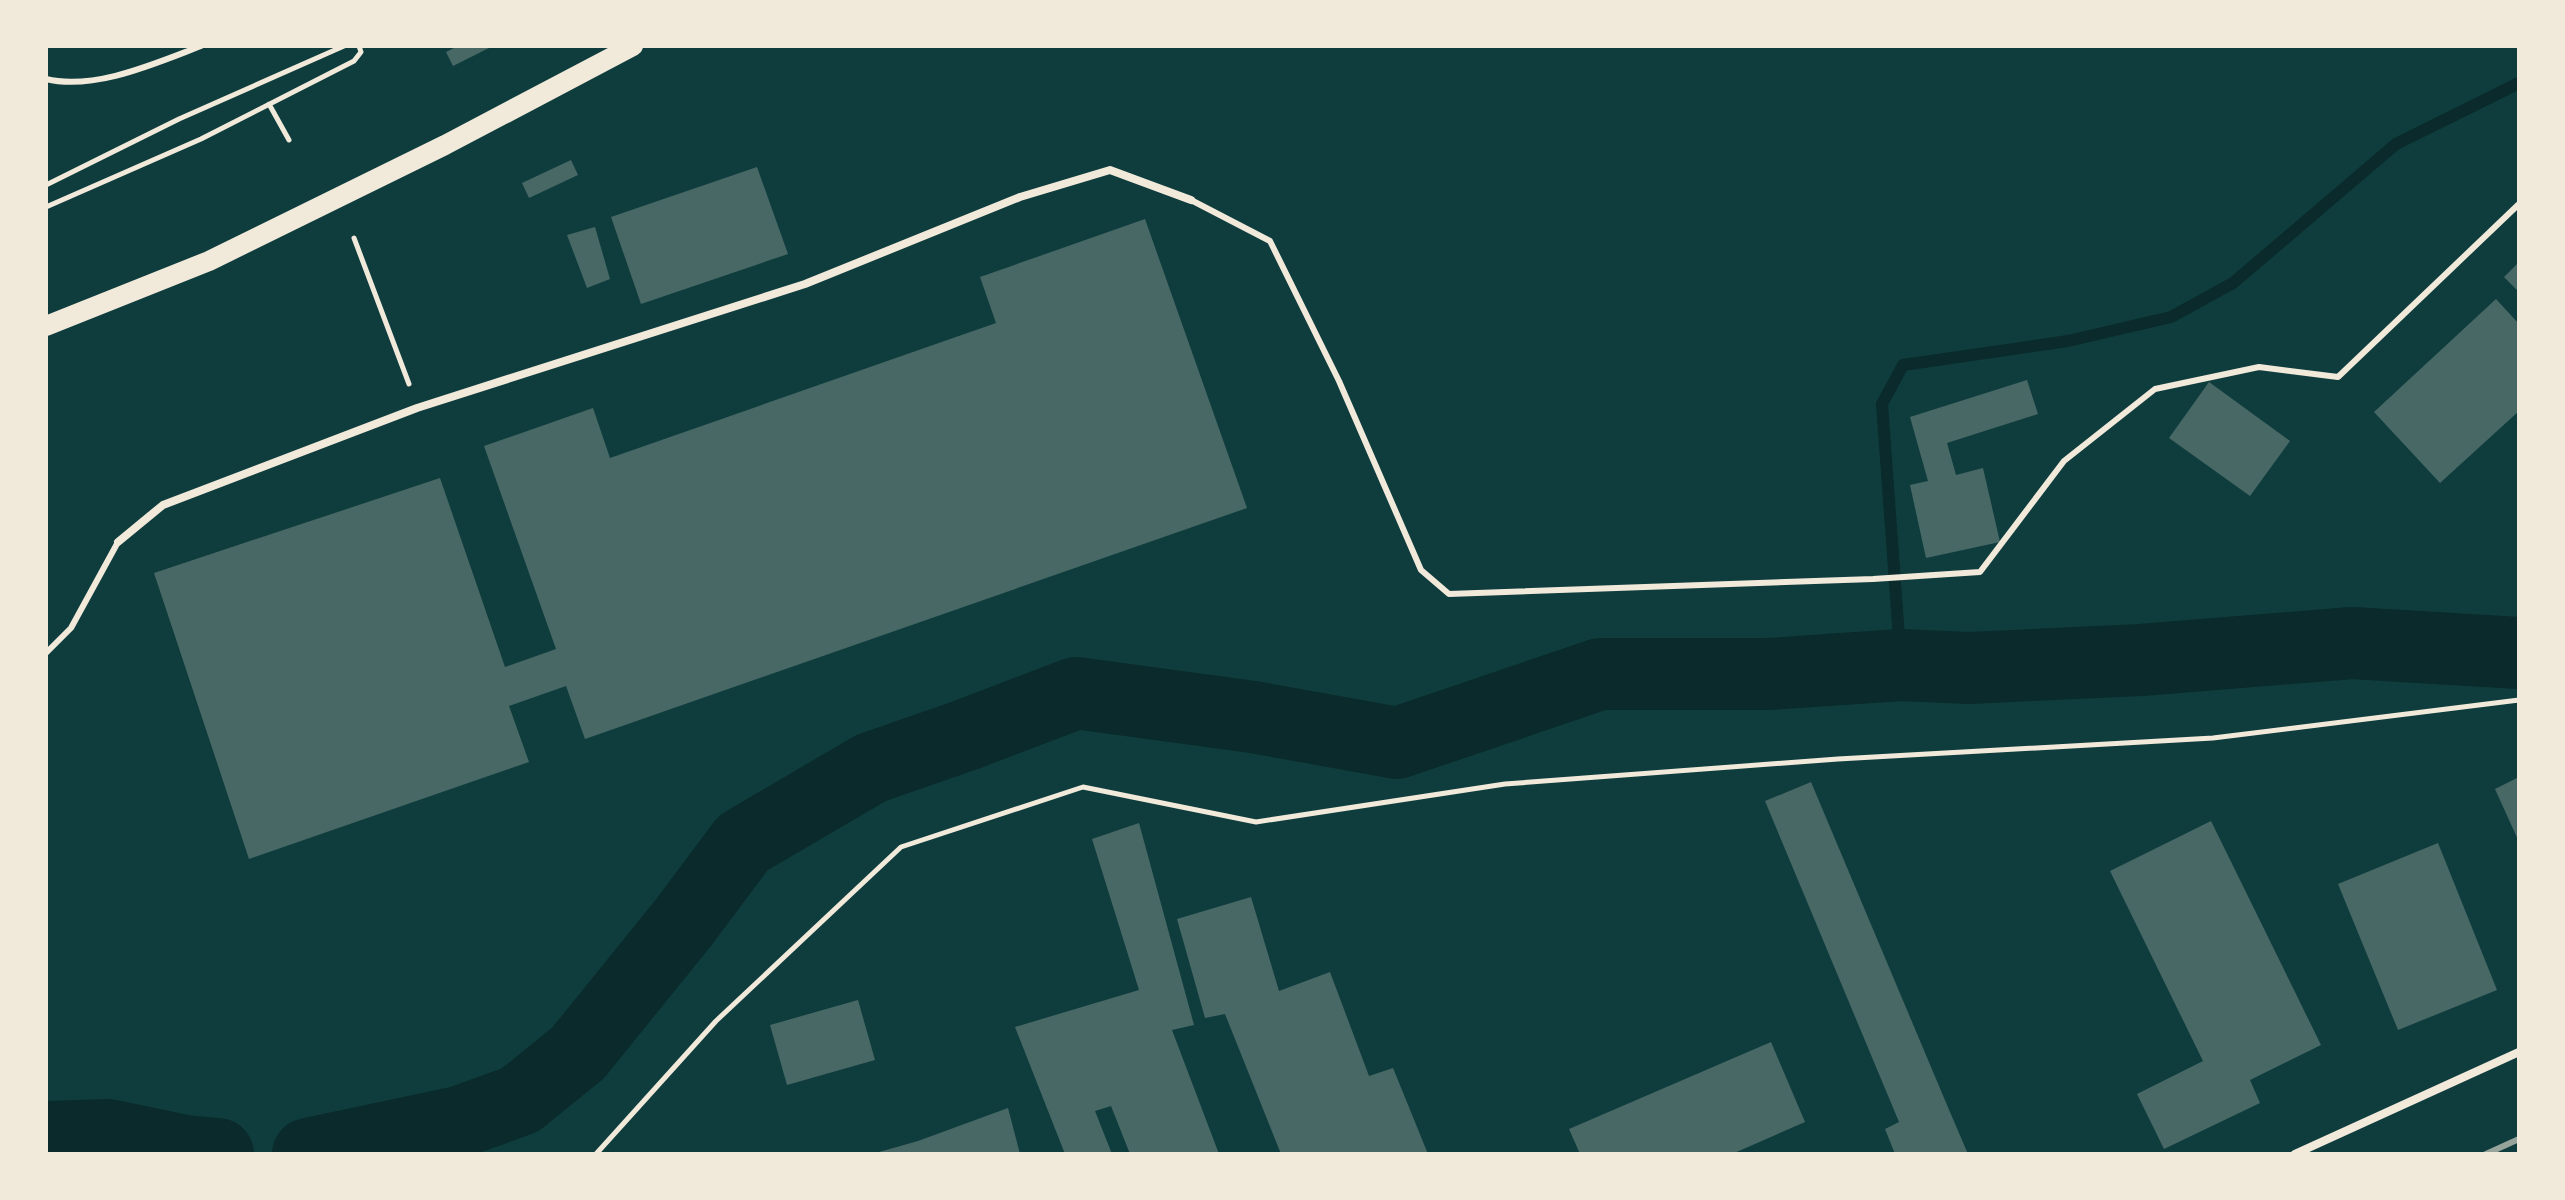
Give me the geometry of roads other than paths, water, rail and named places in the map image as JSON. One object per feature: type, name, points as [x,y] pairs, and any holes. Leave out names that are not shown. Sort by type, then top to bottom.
[{"type":"main road","points":[[51,322],[222,255],[445,145],[633,46]]},
{"type":"street","points":[[118,542],[163,505],[417,408],[805,284],[1020,197],[1110,170],[1191,200]]},
{"type":"street","points":[[2295,1154],[2519,1052]]},
{"type":"lane","points":[[46,79],[59,82],[124,75],[201,46]]},
{"type":"lane","points":[[1191,200],[1270,241],[1339,381],[1421,570],[1449,594],[1873,579],[1980,572],[2064,461],[2155,389],[2259,367],[2338,377],[2519,204]]},
{"type":"lane","points":[[46,653],[71,628],[118,542]]},
{"type":"waterway","points":[[1901,665],[1882,404],[1903,365],[2068,341],[2171,317],[2233,283],[2396,144],[2519,83]]},
{"type":"waterway","points":[[308,1154],[459,1122],[520,1100],[578,1053],[684,922],[743,843],[871,768],[1076,693],[1253,717],[1397,743],[1600,674],[1769,674],[1901,665],[1969,668],[2141,660],[2352,643],[2519,653]]},
{"type":"waterway","points":[[46,1137],[108,1135],[185,1151],[218,1154]]},
{"type":"railway","points":[[2486,1154],[2519,1139]]}]
